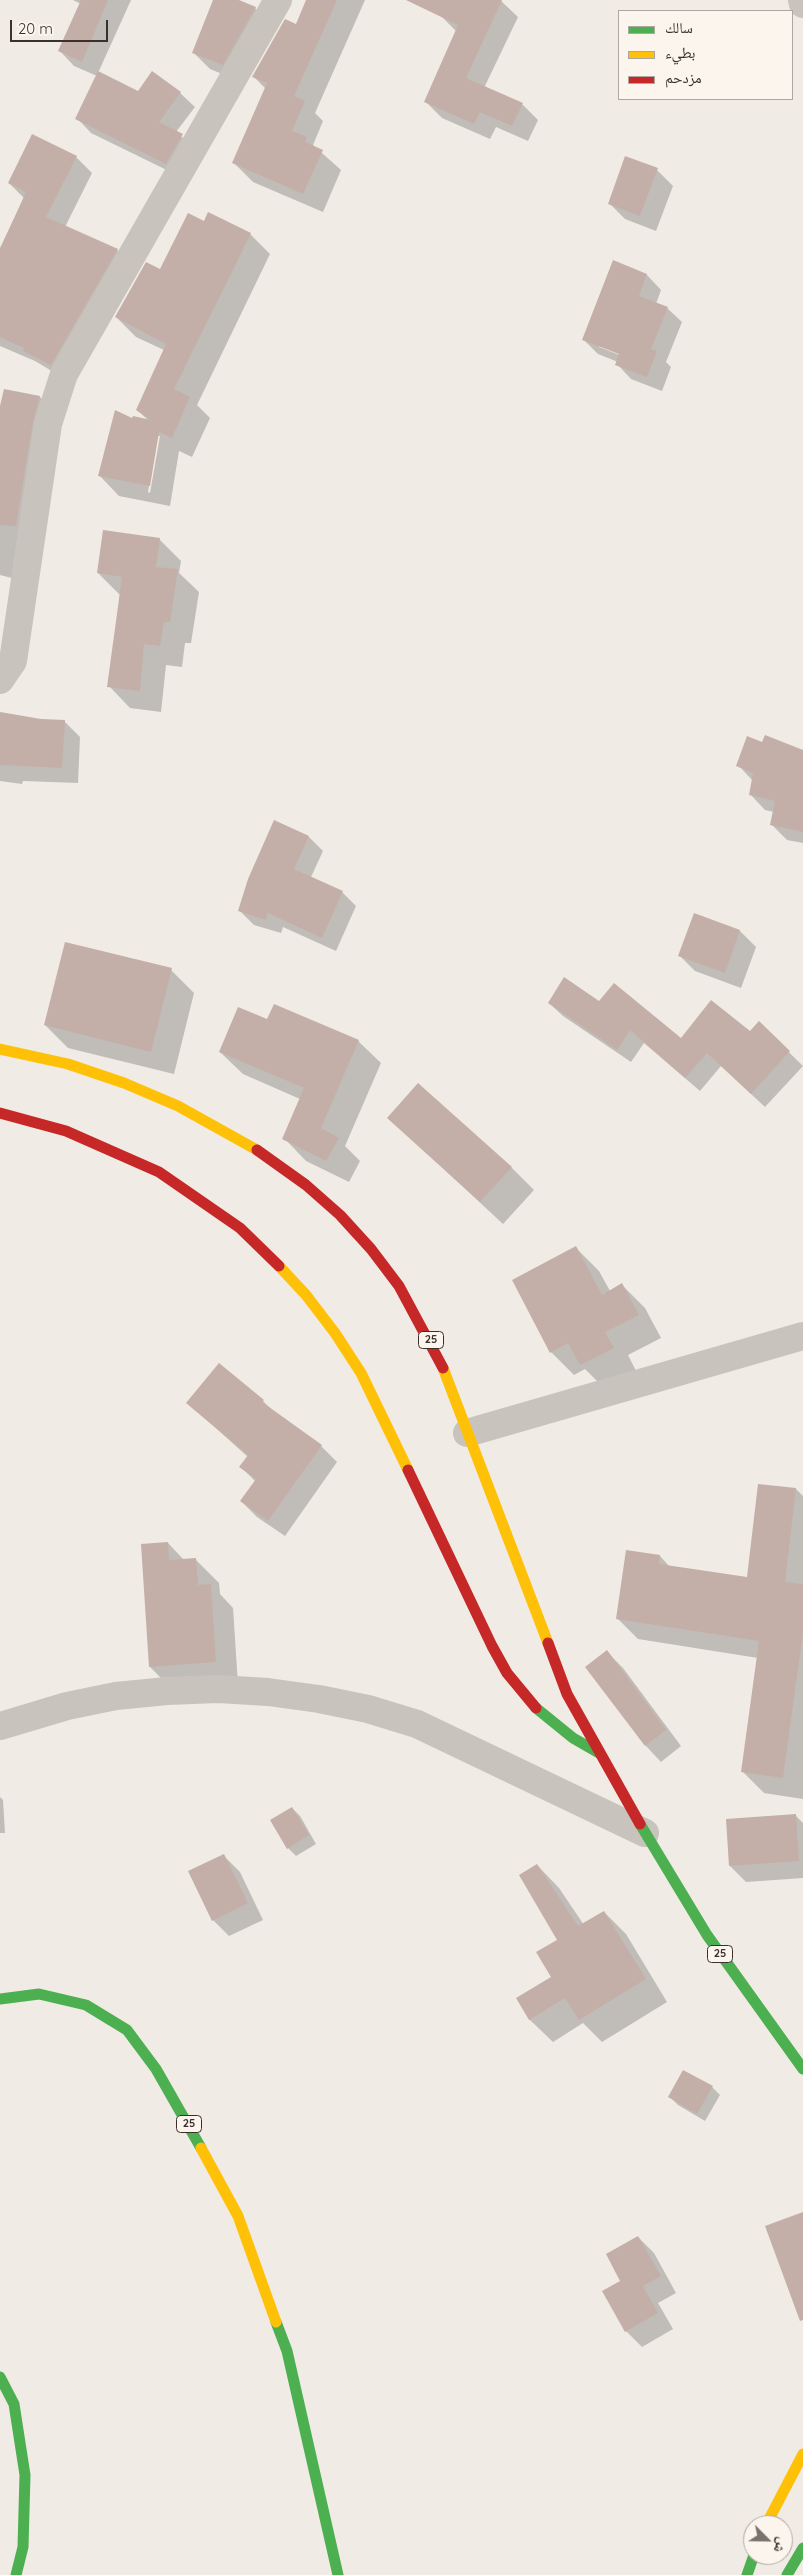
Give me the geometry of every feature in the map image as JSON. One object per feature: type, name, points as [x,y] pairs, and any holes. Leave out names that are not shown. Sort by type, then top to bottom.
[{"type":"main road","name":"25","points":[[0,1049],[68,1064],[124,1083],[178,1106],[261,1152],[306,1185],[346,1222],[371,1249],[399,1286],[439,1356],[567,1694],[645,1833],[707,1935],[803,2069]]},
{"type":"main road","points":[[0,1113],[66,1131],[113,1150],[159,1172],[240,1228],[274,1260],[329,1325],[361,1373],[492,1646],[507,1673],[526,1698],[548,1720],[573,1738],[600,1753]]},
{"type":"main road","name":"25","points":[[0,1999],[39,1994],[86,2004],[127,2030],[156,2069],[185,2118],[238,2216],[287,2351],[338,2575]]},
{"type":"main road","points":[[0,2377],[14,2404],[25,2475],[23,2547],[16,2575]]},
{"type":"main road","points":[[771,2515],[803,2454]]},
{"type":"main road","points":[[786,2575],[803,2548]]},
{"type":"street","points":[[0,680],[13,661],[48,424],[64,374],[278,0]]},
{"type":"street","points":[[802,0],[803,4]]},
{"type":"street","points":[[467,1433],[803,1336]]},
{"type":"street","points":[[0,1726],[67,1706],[116,1696],[167,1691],[218,1689],[319,1698],[368,1709],[417,1724],[645,1833]]},
{"type":"building","points":[[81,0],[108,0],[82,62],[58,51]]},
{"type":"building","points":[[213,0],[239,0],[256,7],[223,65],[192,53]]},
{"type":"building","points":[[306,0],[337,0],[294,96],[305,101],[292,131],[307,137],[305,142],[323,150],[303,194],[232,163],[267,83],[252,77],[285,19],[296,24]]},
{"type":"building","points":[[406,0],[502,0],[466,78],[523,103],[512,126],[480,112],[474,124],[424,102],[458,25]]},
{"type":"building","points":[[98,71],[138,91],[152,71],[181,92],[159,122],[183,134],[166,164],[75,119]]},
{"type":"building","points":[[32,134],[77,156],[46,217],[118,249],[51,365],[23,351],[24,348],[0,337],[0,249],[26,192],[8,183]]},
{"type":"building","points":[[625,156],[658,168],[640,216],[608,204]]},
{"type":"building","points":[[208,212],[251,233],[174,389],[190,397],[172,438],[159,432],[150,486],[98,476],[115,410],[132,418],[133,416],[151,420],[136,410],[166,344],[115,317],[146,262],[160,269],[188,213],[204,221]]},
{"type":"building","points":[[613,260],[647,274],[639,296],[668,307],[651,349],[657,351],[647,377],[615,365],[619,354],[582,340]]},
{"type":"building","points":[[4,389],[40,396],[33,422],[16,526],[0,525],[0,406]]},
{"type":"building","points":[[103,530],[160,538],[156,567],[178,569],[170,622],[164,622],[160,646],[144,644],[140,691],[107,687],[122,577],[97,573]]},
{"type":"building","points":[[0,712],[41,719],[65,720],[62,768],[0,765]]},
{"type":"building","points":[[765,735],[803,750],[803,832],[770,825],[775,801],[749,795],[753,773],[736,766],[747,736],[762,742]]},
{"type":"building","points":[[274,820],[309,836],[294,869],[343,891],[322,938],[268,913],[266,920],[238,911],[248,879]]},
{"type":"building","points":[[694,913],[740,930],[725,973],[678,956]]},
{"type":"building","points":[[65,942],[172,968],[151,1052],[44,1025]]},
{"type":"building","points":[[564,977],[599,1001],[614,983],[681,1038],[711,1000],[750,1031],[759,1021],[790,1051],[751,1094],[707,1053],[685,1078],[630,1030],[617,1050],[548,1003]]},
{"type":"building","points":[[274,1004],[359,1040],[321,1128],[339,1138],[326,1161],[282,1139],[304,1088],[219,1052],[238,1007],[267,1019]]},
{"type":"building","points":[[418,1083],[512,1167],[480,1202],[387,1118]]},
{"type":"building","points":[[576,1246],[602,1295],[622,1283],[639,1315],[605,1332],[614,1348],[580,1365],[568,1343],[550,1353],[512,1280]]},
{"type":"building","points":[[219,1363],[264,1400],[262,1402],[322,1445],[268,1521],[240,1501],[256,1479],[239,1467],[248,1455],[186,1403]]},
{"type":"building","points":[[758,1484],[796,1488],[785,1582],[803,1584],[803,1632],[783,1778],[741,1772],[759,1641],[616,1619],[626,1550],[660,1555],[659,1564],[747,1577]]},
{"type":"building","points":[[168,1542],[169,1560],[196,1558],[198,1585],[211,1584],[216,1662],[149,1667],[141,1544]]},
{"type":"building","points":[[607,1650],[666,1730],[645,1746],[585,1667]]},
{"type":"building","points":[[292,1807],[309,1835],[287,1849],[270,1820]]},
{"type":"building","points":[[796,1814],[799,1861],[729,1866],[726,1819]]},
{"type":"building","points":[[224,1854],[248,1903],[212,1921],[188,1871]]},
{"type":"building","points":[[537,1864],[578,1926],[604,1911],[646,1979],[579,2020],[565,1998],[529,2020],[516,1998],[551,1977],[536,1952],[557,1940],[519,1875]]},
{"type":"building","points":[[683,2070],[713,2086],[697,2114],[668,2097]]},
{"type":"building","points":[[803,2212],[803,2320],[800,2321],[765,2226]]},
{"type":"building","points":[[638,2236],[661,2276],[643,2286],[658,2313],[625,2332],[602,2291],[620,2281],[606,2254]]},
{"type":"traffic: fast","points":[[536,1708],[573,1738],[599,1753]]},
{"type":"traffic: fast","points":[[640,1824],[707,1935],[803,2069]]},
{"type":"traffic: fast","points":[[0,1999],[39,1994],[86,2005],[127,2030],[156,2069],[201,2148]]},
{"type":"traffic: fast","points":[[276,2322],[287,2351],[338,2575]]},
{"type":"traffic: fast","points":[[0,2377],[14,2404],[25,2475],[23,2547],[16,2575]]},
{"type":"traffic: fast","points":[[787,2575],[803,2548]]},
{"type":"traffic: fast","points":[[747,2575],[750,2565]]},
{"type":"traffic: slow","points":[[0,1049],[68,1064],[124,1083],[178,1106],[257,1150]]},
{"type":"traffic: slow","points":[[279,1266],[306,1295],[335,1333],[361,1373],[408,1470]]},
{"type":"traffic: slow","points":[[443,1368],[548,1643]]},
{"type":"traffic: slow","points":[[201,2148],[238,2216],[276,2322]]},
{"type":"traffic: slow","points":[[771,2515],[803,2454]]},
{"type":"traffic: jam","points":[[0,1113],[66,1131],[159,1172],[240,1228],[279,1266]]},
{"type":"traffic: jam","points":[[257,1150],[306,1185],[340,1215],[371,1249],[399,1286],[443,1368]]},
{"type":"traffic: jam","points":[[408,1470],[492,1646],[507,1673],[536,1708]]},
{"type":"traffic: jam","points":[[548,1643],[567,1694],[640,1824]]}]
